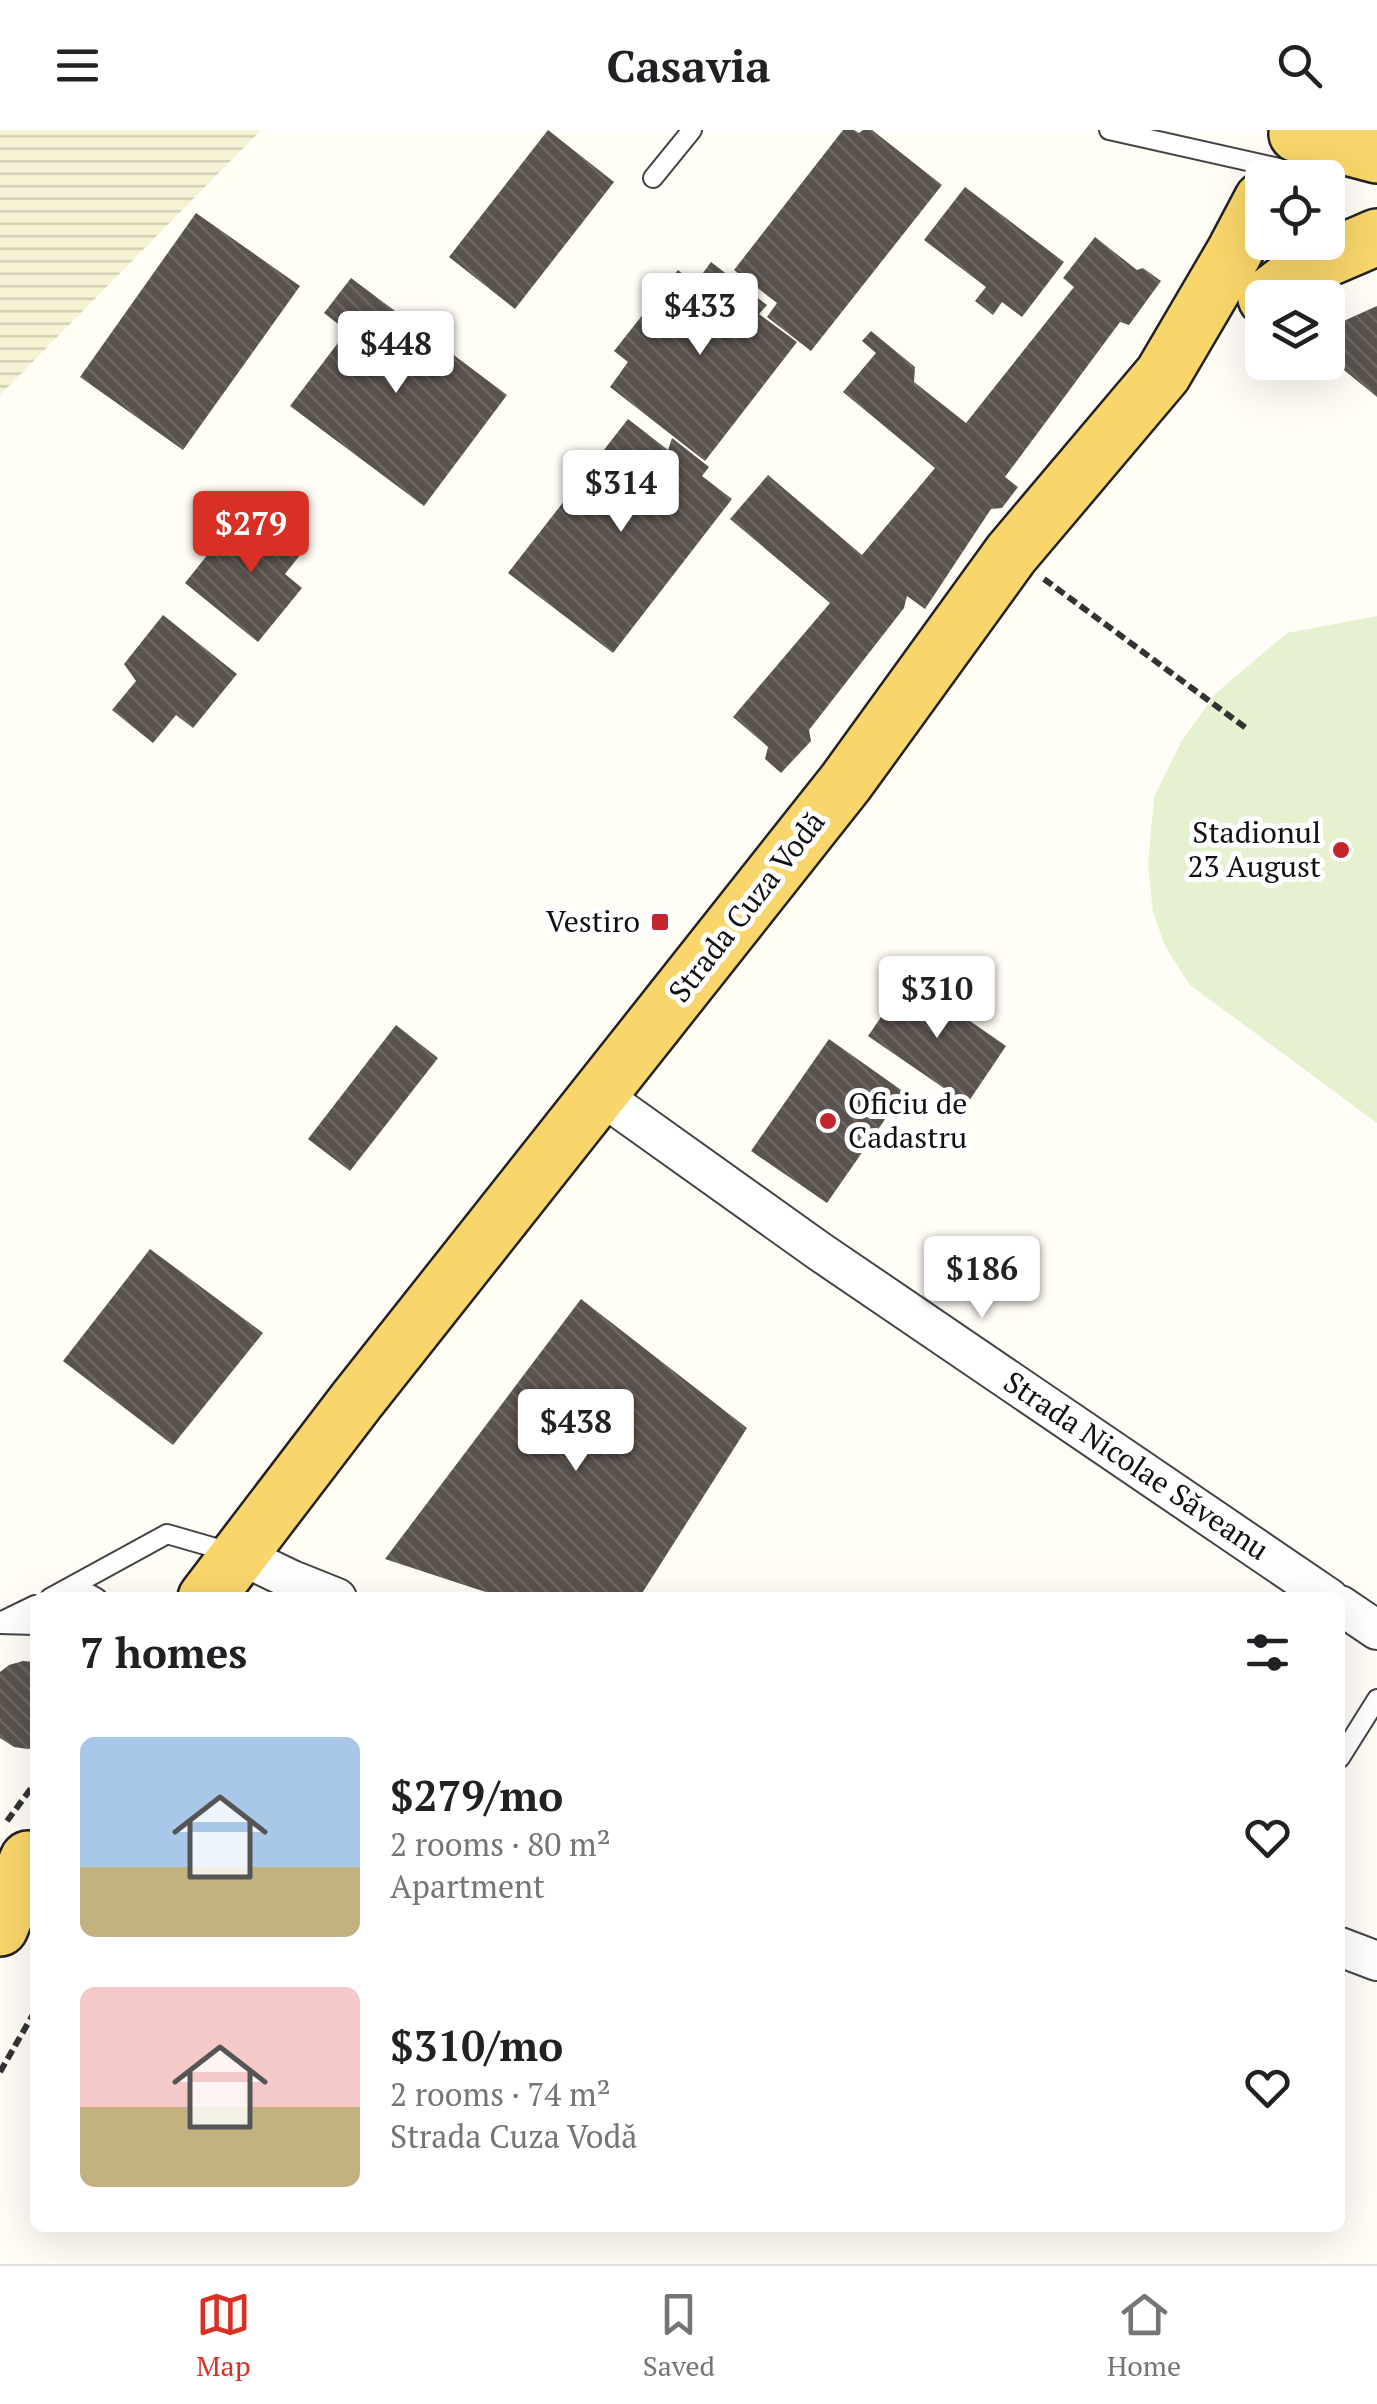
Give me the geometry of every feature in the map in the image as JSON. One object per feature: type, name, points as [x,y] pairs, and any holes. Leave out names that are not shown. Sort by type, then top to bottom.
[{"type":"main road","points":[[1309,160],[1377,155]]},
{"type":"main road","name":"Strada Cuza Vodă","points":[[210,1592],[846,782],[1011,554],[1163,374],[1245,232]]},
{"type":"main road","points":[[1290,280],[1306,268],[1377,237]]},
{"type":"main road","points":[[1163,374],[1245,313]]},
{"type":"main road","points":[[0,1928],[20,1861]]},
{"type":"street","name":"Strada Nicolae Săveanu","points":[[599,1094],[819,1251],[1320,1592]]},
{"type":"street","points":[[238,1554],[322,1592]]},
{"type":"street","points":[[1345,1608],[1377,1630]]},
{"type":"street","points":[[1345,1950],[1377,1961]]},
{"type":"lane","points":[[653,178],[692,130]]},
{"type":"lane","points":[[1110,130],[1271,160]]},
{"type":"lane","points":[[61,1592],[167,1534],[238,1554]]},
{"type":"lane","points":[[0,1623],[30,1608]]},
{"type":"lane","points":[[0,1623],[30,1625]]},
{"type":"lane","points":[[1345,1750],[1377,1699]]},
{"type":"path","points":[[1011,554],[1246,728]]},
{"type":"path","points":[[20,1861],[30,1809]]},
{"type":"path","points":[[0,2072],[30,2021]]},
{"type":"shaded area","points":[[0,130],[261,130],[0,395]]},
{"type":"green space","points":[[1377,616],[1377,1123],[1190,985],[1166,948],[1153,912],[1148,865],[1154,797],[1181,742],[1216,693],[1287,633]]},
{"type":"building","points":[[548,130],[614,182],[515,309],[449,257]]},
{"type":"building","points":[[843,130],[872,130],[942,185],[811,351],[767,317],[777,303],[734,270]]},
{"type":"building","points":[[965,187],[1064,262],[1022,317],[1002,302],[993,315],[975,301],[986,287],[924,240]]},
{"type":"building","points":[[196,213],[300,286],[183,450],[80,377]]},
{"type":"building","points":[[1095,237],[1137,270],[1143,268],[1161,281],[1129,325],[1120,322],[1005,477],[1018,487],[1002,508],[991,509],[925,609],[907,596],[904,608],[809,730],[811,741],[781,773],[765,759],[768,747],[733,717],[830,603],[730,519],[768,475],[862,555],[935,468],[843,392],[876,353],[862,341],[871,331],[915,367],[914,382],[966,423],[1074,287],[1063,278]]},
{"type":"building","points":[[711,262],[767,305],[759,314],[797,342],[705,461],[610,387],[628,362],[614,351],[678,270],[695,284]]},
{"type":"building","points":[[351,278],[507,395],[424,506],[290,406],[347,331],[324,313]]},
{"type":"building","points":[[1377,306],[1377,397],[1345,371],[1345,320]]},
{"type":"building","points":[[628,419],[668,450],[672,438],[709,467],[702,476],[732,499],[613,653],[508,573]]},
{"type":"building","points":[[267,512],[308,545],[285,574],[302,588],[258,642],[185,583],[224,534],[243,542]]},
{"type":"building","points":[[163,615],[237,674],[193,728],[176,715],[153,743],[112,710],[136,681],[124,664]]},
{"type":"building","points":[[908,978],[1006,1046],[967,1104],[868,1036]]},
{"type":"building","points":[[396,1025],[438,1058],[350,1171],[308,1139]]},
{"type":"building","name":"Oficiu de Cadastru","points":[[829,1039],[904,1092],[827,1203],[751,1151]]},
{"type":"building","points":[[150,1249],[263,1333],[173,1445],[63,1361]]},
{"type":"building","points":[[581,1299],[747,1428],[643,1592],[486,1592],[385,1559]]},
{"type":"building","points":[[30,1662],[30,1749],[14,1747],[0,1738],[0,1672],[9,1665]]},
{"type":"place","name":"Stadionul 23 August","points":[[1341,850]]},
{"type":"place","name":"Vestiro","points":[[660,922]]},
{"type":"place","name":"Oficiu de Cadastru","points":[[828,1121]]}]
